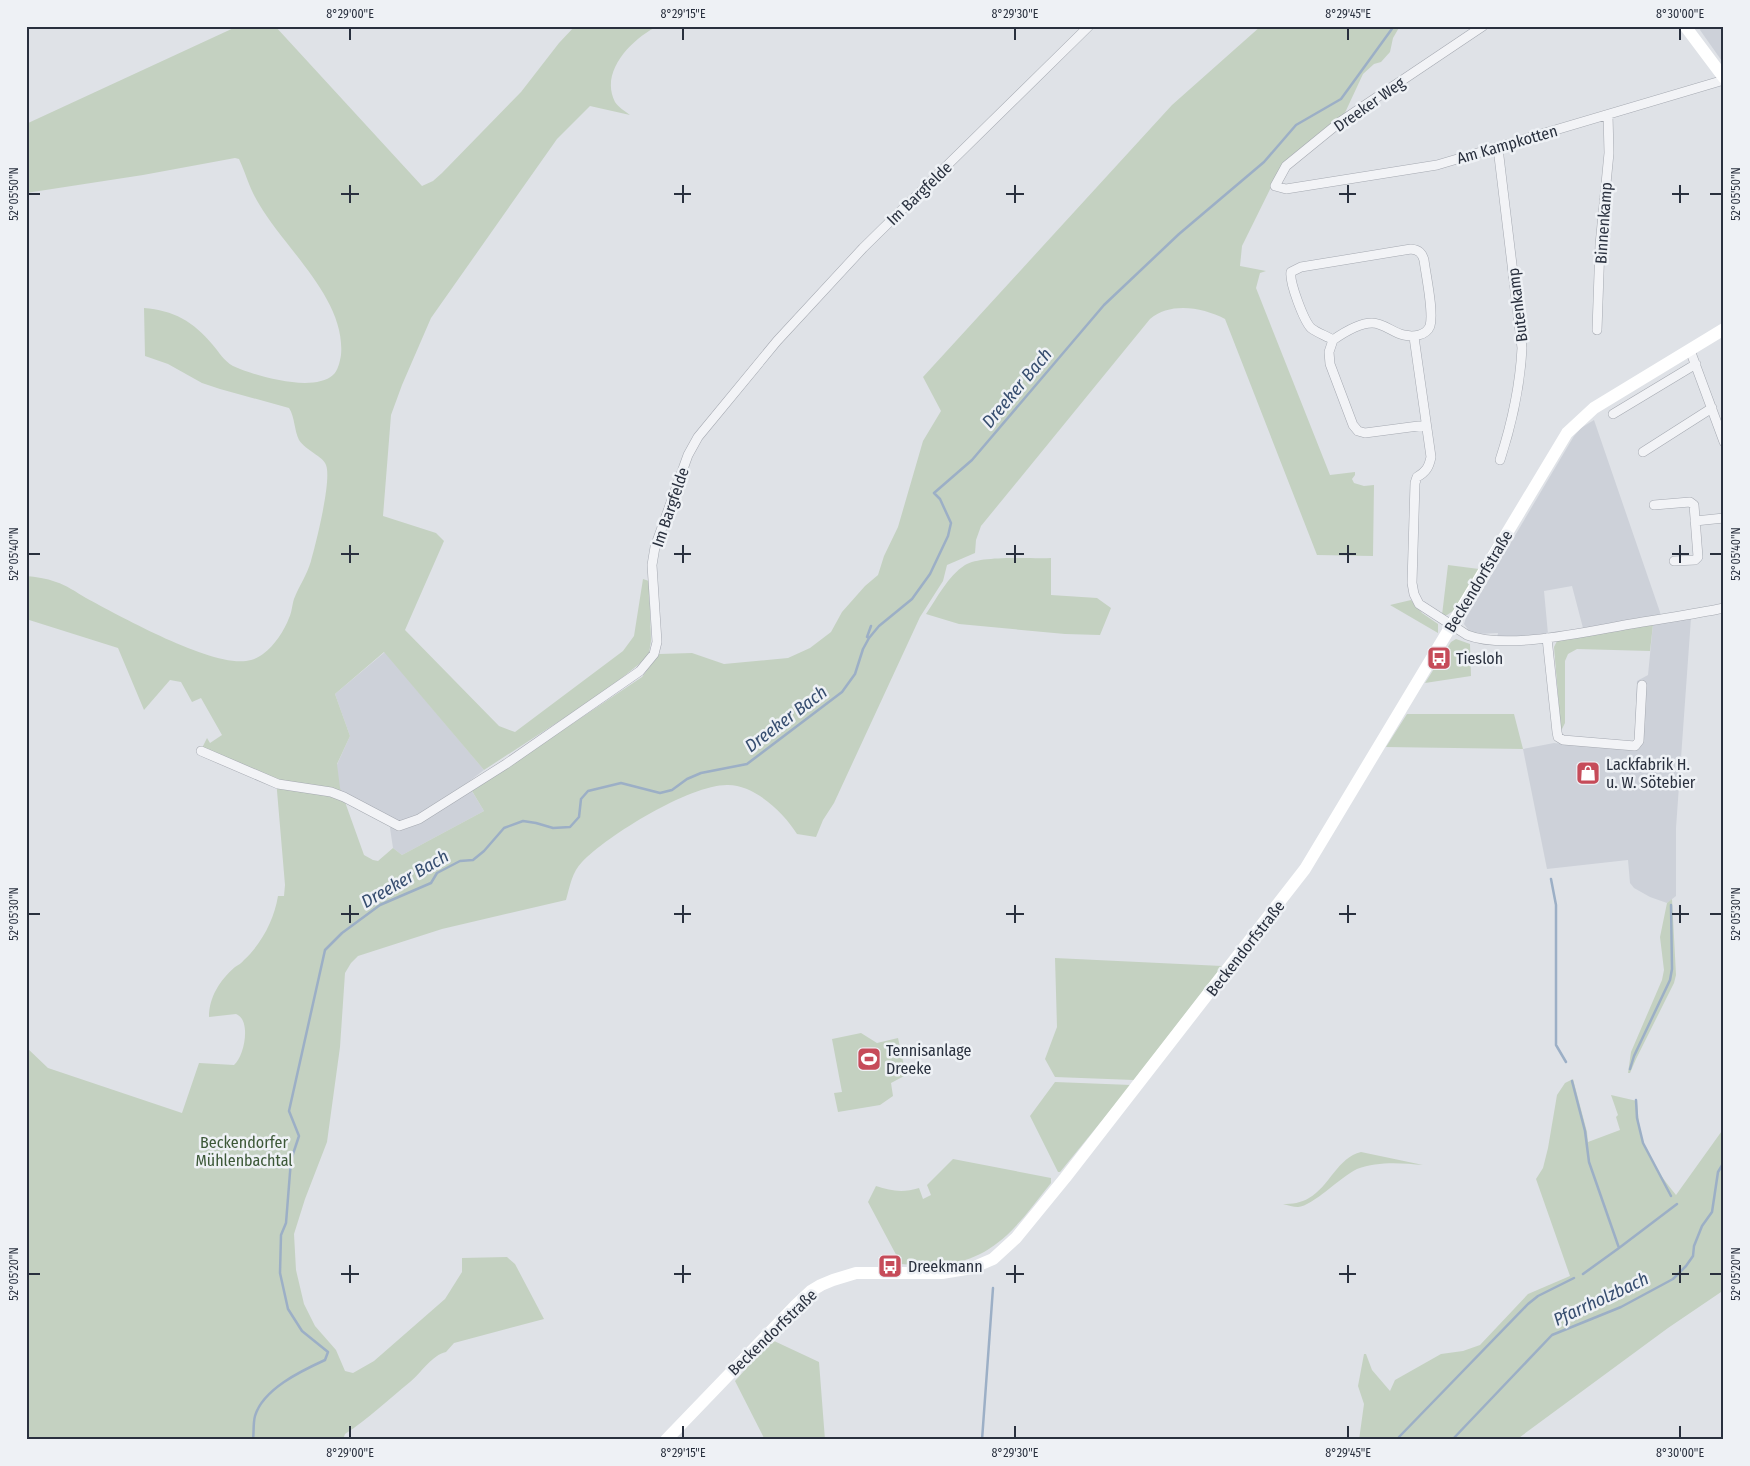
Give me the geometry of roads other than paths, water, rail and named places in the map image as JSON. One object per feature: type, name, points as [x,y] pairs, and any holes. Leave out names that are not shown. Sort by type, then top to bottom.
[{"type":"street","name":"Im Bargfelde","points":[[201,750],[278,784],[331,792],[344,797],[398,826],[419,820],[506,764],[640,671],[654,654],[657,642],[652,565],[655,547],[688,455],[698,437],[777,341],[863,248],[1089,26]]},
{"type":"street","name":"Dreeker Weg","points":[[1286,190],[1275,186],[1286,166],[1340,122],[1483,26]]},
{"type":"street","points":[[1687,27],[1724,79]]},
{"type":"street","name":"Am Kampkotten","points":[[1286,190],[1437,165],[1724,79]]},
{"type":"street","name":"Binnenkamp","points":[[1597,330],[1600,245],[1609,153],[1608,115]]},
{"type":"street","name":"Butenkamp","points":[[1498,148],[1522,348],[1516,404],[1500,460]]},
{"type":"street","points":[[1411,249],[1422,253],[1431,316],[1430,327],[1423,334],[1414,337],[1398,334],[1374,323],[1367,324],[1333,340],[1312,329],[1308,323],[1292,286],[1291,272],[1301,267],[1411,249]]},
{"type":"street","name":"Beckendorfstraße","points":[[666,1440],[795,1306],[811,1291],[821,1285],[845,1276],[867,1272],[942,1272],[972,1268],[993,1259],[1016,1238],[1065,1178],[1305,869],[1568,433],[1594,408],[1724,329]]},
{"type":"street","points":[[1414,337],[1430,457],[1430,465],[1424,473],[1417,477],[1415,483],[1412,583],[1414,594],[1419,604],[1467,635],[1487,640],[1547,638],[1724,608]]},
{"type":"street","points":[[1333,340],[1330,364],[1358,431],[1365,433],[1426,425]]},
{"type":"street","points":[[1690,350],[1724,442]]},
{"type":"street","points":[[1613,414],[1696,364]]},
{"type":"street","points":[[1643,452],[1712,408]]},
{"type":"street","points":[[1654,505],[1690,502],[1694,505],[1698,557],[1695,560],[1674,561]]},
{"type":"street","points":[[1695,521],[1724,518]]},
{"type":"street","points":[[1547,638],[1557,732],[1558,737],[1563,740],[1635,746],[1639,741],[1642,686]]},
{"type":"waterway","name":"Dreeker Bach","points":[[253,1440],[255,1416],[259,1406],[266,1397],[284,1382],[325,1360],[328,1352],[302,1331],[288,1309],[280,1273],[281,1235],[286,1223],[291,1160],[299,1136],[289,1111],[325,950],[342,933],[380,905],[431,883],[437,873],[460,861],[473,860],[484,851],[504,828],[523,821],[553,828],[570,827],[579,817],[581,799],[588,791],[621,783],[660,793],[672,790],[687,779],[701,773],[747,764],[842,692],[855,674],[863,649],[869,638],[879,626],[912,599],[930,574],[948,536],[951,523],[940,499],[934,493],[972,460],[1104,305],[1179,234],[1264,162],[1296,125],[1341,99],[1394,26]]},
{"type":"waterway","name":"Pfarrholzbach","points":[[869,638],[867,637],[871,626]]},
{"type":"waterway","points":[[1551,879],[1556,905],[1556,1045],[1566,1062]]},
{"type":"waterway","points":[[1630,1069],[1634,1056],[1670,980],[1672,969],[1671,905]]},
{"type":"waterway","points":[[1572,1081],[1585,1131],[1589,1162],[1619,1248]]},
{"type":"waterway","points":[[1636,1100],[1637,1118],[1643,1143],[1671,1196]]},
{"type":"waterway","name":"Pfarrholzbach","points":[[1452,1440],[1552,1335],[1621,1307],[1673,1279],[1686,1266],[1693,1256],[1694,1246],[1702,1226],[1712,1212],[1718,1172],[1724,1162]]},
{"type":"waterway","points":[[1583,1274],[1677,1204]]},
{"type":"waterway","points":[[1399,1440],[1399,1437],[1528,1304],[1538,1296],[1574,1278]]},
{"type":"waterway","points":[[982,1440],[993,1288]]},
{"type":"place","name":"Tiesloh","points":[[1439,658]]},
{"type":"place","name":"Lackfabrik H. u. W. Sötebier","points":[[1588,773]]},
{"type":"place","name":"Tennisanlage Dreeke","points":[[869,1059]]},
{"type":"place","name":"Dreekmann","points":[[890,1266]]},
{"type":"park label","name":"Beckendorfer Mühlenbachtal","points":[[244,1151]]}]
